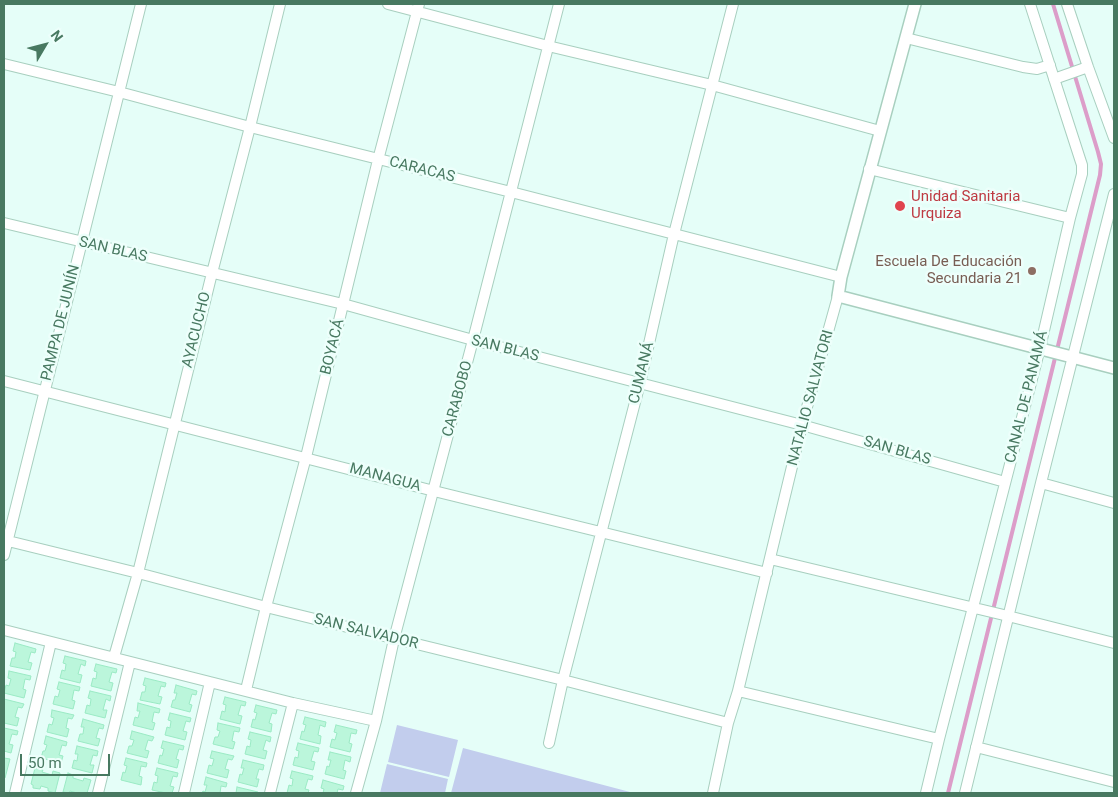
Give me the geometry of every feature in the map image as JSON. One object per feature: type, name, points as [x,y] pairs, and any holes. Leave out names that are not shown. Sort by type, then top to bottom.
[{"type":"street","name":"PAMPA DE JUNÍN","points":[[4,555],[141,4]]},
{"type":"street","name":"AYACUCHO","points":[[114,657],[138,573],[280,4]]},
{"type":"street","points":[[388,4],[418,7],[548,46],[712,85],[880,130]]},
{"type":"street","name":"CARABOBO","points":[[356,793],[376,721],[394,639],[559,4]]},
{"type":"street","name":"CUMANÁ","points":[[549,743],[563,680],[640,383],[674,234],[733,4]]},
{"type":"street","name":"NATALIO SALVATORI","points":[[713,793],[728,723],[738,691],[802,425],[838,296],[841,277],[869,169],[915,4]]},
{"type":"street","name":"CANAL DE PANAMÁ","points":[[926,793],[1005,482],[1044,349],[1070,218],[1082,174],[1082,165],[1030,4]]},
{"type":"street","points":[[1067,4],[1114,138]]},
{"type":"street","name":"BOYACÁ","points":[[246,690],[418,7]]},
{"type":"street","points":[[906,38],[1023,67],[1036,69],[1050,65]]},
{"type":"street","name":"CARACAS","points":[[4,64],[841,277]]},
{"type":"street","points":[[1054,79],[1088,67]]},
{"type":"street","points":[[869,169],[1070,218]]},
{"type":"street","points":[[965,793],[1041,483],[1069,356],[1111,225],[1114,194]]},
{"type":"street","name":"SAN BLAS","points":[[4,223],[343,304],[473,340],[802,425],[1005,482]]},
{"type":"street","points":[[838,296],[1114,368]]},
{"type":"street","name":"MANAGUA","points":[[4,381],[434,491],[767,573]]},
{"type":"street","points":[[1041,483],[1114,503]]},
{"type":"street","name":"SAN SALVADOR","points":[[6,541],[728,723]]},
{"type":"street","points":[[770,559],[1114,643]]},
{"type":"street","points":[[4,630],[293,703],[376,721]]},
{"type":"street","points":[[15,793],[51,642]]},
{"type":"street","points":[[98,793],[130,662]]},
{"type":"street","points":[[184,793],[210,682]]},
{"type":"street","points":[[738,691],[939,739]]},
{"type":"street","points":[[270,793],[293,703]]},
{"type":"street","points":[[976,746],[1114,782]]},
{"type":"shaded area","points":[[397,725],[458,740],[449,777],[388,762]]},
{"type":"shaded area","points":[[463,748],[630,792],[451,793]]},
{"type":"shaded area","points":[[387,764],[448,779],[445,793],[380,793]]},
{"type":"building","points":[[15,643],[36,649],[35,653],[31,652],[28,662],[32,663],[30,670],[10,666],[12,658],[15,658],[16,652],[13,651]]},
{"type":"building","points":[[65,656],[86,661],[85,666],[81,664],[78,674],[82,675],[80,683],[60,678],[62,670],[65,671],[66,664],[63,663]]},
{"type":"building","points":[[96,664],[117,669],[116,673],[112,672],[109,682],[113,683],[111,691],[91,686],[93,678],[96,679],[97,672],[94,671]]},
{"type":"building","points":[[9,671],[31,676],[30,680],[25,679],[23,689],[26,690],[24,698],[4,693],[6,685],[9,686],[11,679],[8,678]]},
{"type":"building","points":[[145,678],[166,683],[165,687],[161,686],[158,696],[162,697],[160,704],[140,700],[142,692],[145,692],[146,686],[143,685]]},
{"type":"building","points":[[59,682],[80,687],[79,691],[74,690],[72,700],[75,701],[73,709],[53,704],[55,696],[58,697],[60,690],[57,689]]},
{"type":"building","points":[[176,685],[197,691],[196,695],[192,694],[189,704],[192,705],[190,712],[171,707],[177,693],[174,693]]},
{"type":"building","points":[[90,691],[111,696],[110,701],[106,699],[103,710],[107,710],[105,718],[85,713],[87,705],[90,706],[91,699],[88,698]]},
{"type":"building","points":[[225,697],[246,702],[245,706],[241,705],[238,715],[242,716],[240,724],[220,719],[222,711],[225,712],[226,705],[223,704]]},
{"type":"building","points":[[4,699],[24,704],[22,708],[18,707],[15,717],[19,718],[17,726],[4,723]]},
{"type":"building","points":[[138,703],[160,709],[159,713],[154,712],[152,722],[155,723],[153,730],[133,725],[135,717],[138,718],[140,711],[137,711]]},
{"type":"building","points":[[256,705],[277,710],[276,714],[272,713],[269,723],[272,724],[271,732],[251,727],[257,713],[254,712]]},
{"type":"building","points":[[52,710],[74,715],[72,719],[68,718],[66,728],[69,729],[67,737],[47,732],[49,724],[52,725],[54,718],[51,717]]},
{"type":"building","points":[[170,713],[191,718],[190,722],[186,721],[183,731],[187,732],[185,740],[165,735],[167,727],[170,728],[171,721],[168,720]]},
{"type":"building","points":[[305,717],[326,722],[325,727],[320,725],[318,735],[321,736],[320,744],[300,739],[306,725],[303,724]]},
{"type":"building","points":[[83,719],[104,725],[103,729],[99,728],[96,738],[100,739],[98,746],[78,741],[80,734],[83,734],[84,727],[81,727]]},
{"type":"building","points":[[218,723],[240,728],[239,732],[234,731],[232,741],[235,742],[233,749],[213,744],[215,737],[218,737],[220,731],[217,730]]},
{"type":"building","points":[[336,725],[357,730],[356,734],[351,733],[349,743],[352,744],[350,752],[330,747],[332,739],[335,740],[337,733],[334,732]]},
{"type":"building","points":[[4,728],[18,731],[17,735],[12,734],[9,744],[13,745],[11,753],[4,751]]},
{"type":"building","points":[[132,731],[154,737],[152,741],[148,740],[145,750],[149,751],[147,758],[127,753],[129,746],[132,746],[134,740],[130,739]]},
{"type":"building","points":[[250,732],[271,737],[270,742],[266,740],[263,750],[267,751],[265,759],[245,754],[247,746],[250,747],[251,740],[248,739]]},
{"type":"building","points":[[46,736],[67,742],[66,746],[62,745],[59,755],[63,756],[61,763],[41,758],[47,745],[44,744]]},
{"type":"building","points":[[163,741],[184,746],[183,750],[179,749],[176,759],[179,760],[177,768],[158,763],[164,749],[161,748]]},
{"type":"building","points":[[298,743],[319,748],[318,752],[314,751],[311,761],[315,762],[313,770],[293,765],[295,757],[298,758],[299,751],[296,750]]},
{"type":"building","points":[[77,746],[98,751],[97,756],[93,755],[90,765],[94,765],[92,773],[72,768],[74,760],[77,761],[78,754],[75,754]]},
{"type":"building","points":[[212,751],[234,756],[232,760],[228,759],[225,769],[229,770],[227,778],[207,773],[209,765],[212,766],[214,759],[210,758]]},
{"type":"building","points":[[330,752],[351,757],[350,762],[345,760],[343,770],[346,771],[344,779],[325,774],[331,760],[328,760]]},
{"type":"building","points":[[4,758],[10,759],[5,778],[4,778]]},
{"type":"building","points":[[126,758],[147,763],[146,767],[141,766],[139,776],[142,777],[141,785],[121,780],[127,766],[124,765]]},
{"type":"building","points":[[243,760],[264,765],[263,770],[259,769],[256,779],[259,779],[257,787],[238,782],[244,768],[241,768]]},
{"type":"building","points":[[35,768],[52,775],[53,771],[60,773],[55,793],[41,786],[40,789],[33,788],[31,784]]},
{"type":"building","points":[[157,768],[178,773],[177,777],[173,776],[170,786],[174,787],[172,793],[152,790],[154,782],[157,783],[158,776],[155,775]]},
{"type":"building","points":[[292,771],[313,776],[312,780],[308,779],[305,789],[309,790],[308,793],[287,793],[289,785],[292,786],[293,779],[290,778]]},
{"type":"building","points":[[68,773],[73,775],[73,778],[83,781],[84,778],[91,780],[87,793],[63,792]]},
{"type":"building","points":[[206,777],[227,783],[226,787],[221,786],[220,793],[202,793],[203,791],[205,792],[207,785],[204,785]]},
{"type":"building","points":[[323,780],[344,786],[343,790],[338,789],[337,793],[323,793],[324,789],[321,788]]},
{"type":"building","points":[[237,787],[258,792],[258,793],[236,793]]},
{"type":"waterway","points":[[948,793],[1100,175],[1101,164],[1098,152],[1053,4]]},
{"type":"place","name":"Unidad Sanitaria Urquiza","points":[[900,206]]},
{"type":"place","name":"Escuela De Educación Secundaria 21","points":[[1032,271]]}]
